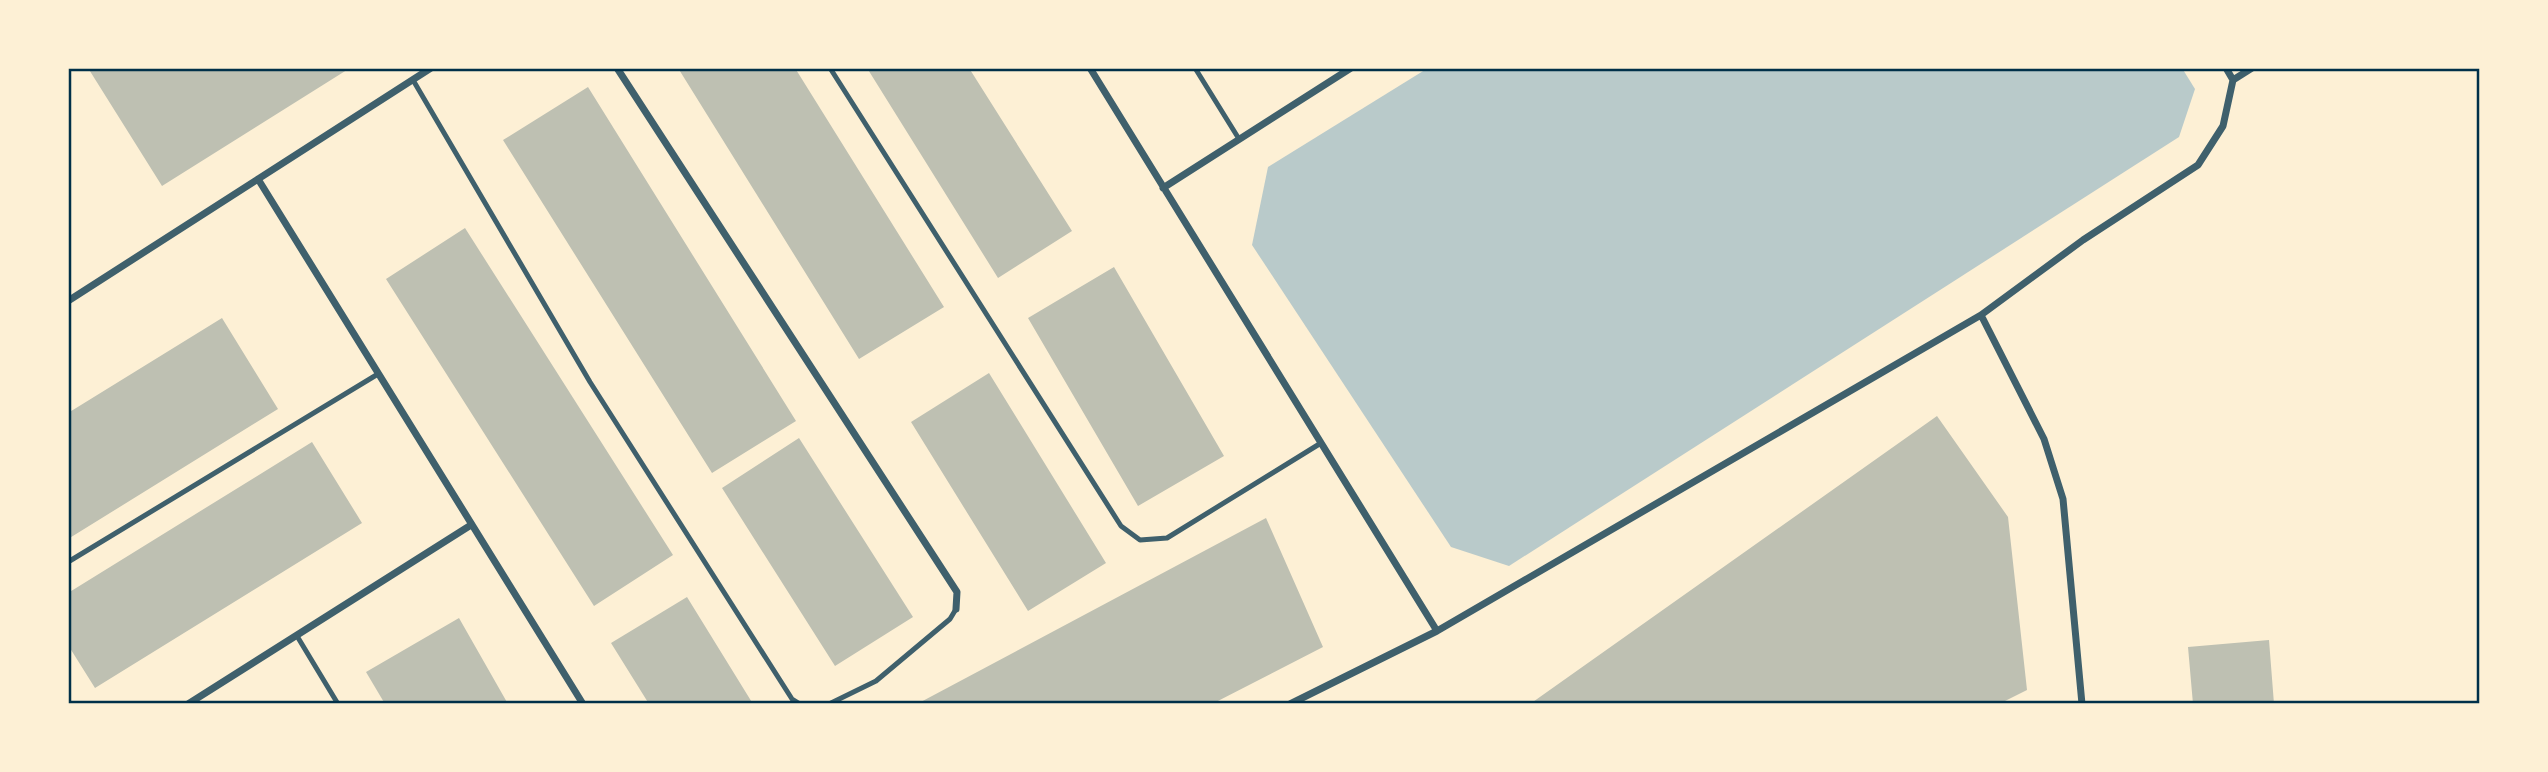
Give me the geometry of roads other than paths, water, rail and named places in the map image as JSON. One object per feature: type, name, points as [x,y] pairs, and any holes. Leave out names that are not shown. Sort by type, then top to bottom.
[{"type":"street","points":[[68,301],[431,68]]},
{"type":"street","points":[[617,68],[957,592],[956,609]]},
{"type":"street","points":[[1090,68],[1437,631]]},
{"type":"street","points":[[1163,188],[1352,68]]},
{"type":"street","points":[[1290,704],[1437,631],[1981,315],[2083,240],[2197,164],[2223,126],[2233,80],[2226,68]]},
{"type":"street","points":[[2233,80],[2252,68]]},
{"type":"street","points":[[258,179],[583,704]]},
{"type":"street","points":[[1981,315],[2044,439],[2063,499],[2082,704]]},
{"type":"street","points":[[188,704],[471,525]]},
{"type":"lane","points":[[830,68],[1121,526],[1140,540],[1167,538],[1321,443]]},
{"type":"lane","points":[[1195,68],[1240,139]]},
{"type":"lane","points":[[413,80],[590,382],[792,699],[800,704]]},
{"type":"lane","points":[[68,562],[378,374]]},
{"type":"lane","points":[[829,704],[876,681],[950,620],[956,609]]},
{"type":"lane","points":[[297,636],[338,704]]}]
